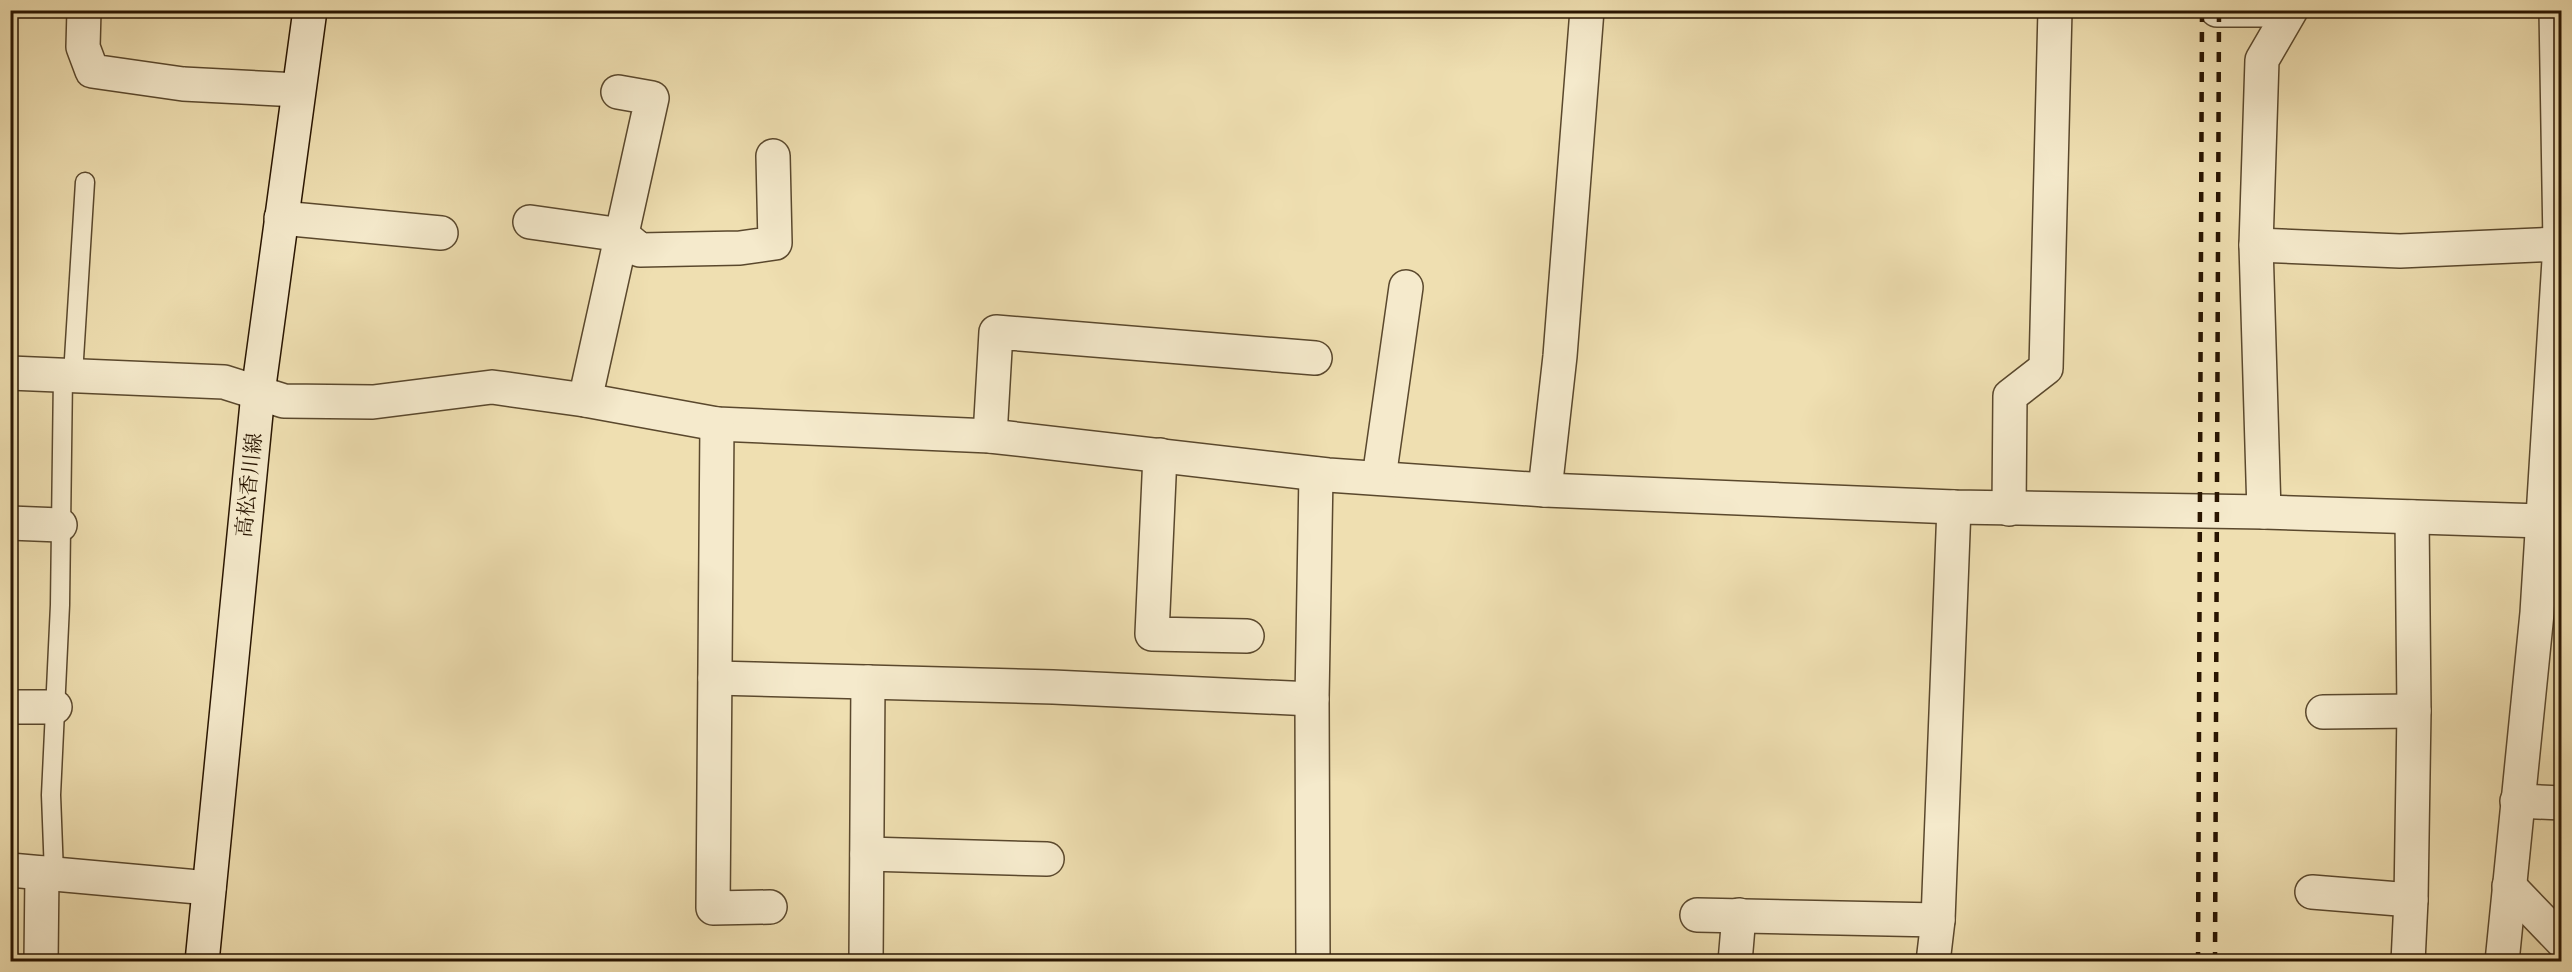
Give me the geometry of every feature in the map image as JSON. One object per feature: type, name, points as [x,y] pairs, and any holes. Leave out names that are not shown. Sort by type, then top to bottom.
[{"type":"street","points":[[84,10],[83,47],[92,71],[183,84],[298,90]]},
{"type":"street","name":"高松香川線","points":[[202,962],[258,393],[310,10]]},
{"type":"street","points":[[1545,490],[1561,344],[1587,10]]},
{"type":"street","points":[[2009,509],[2010,396],[2046,368],[2055,10]]},
{"type":"street","points":[[2217,10],[2262,10]]},
{"type":"street","points":[[2264,512],[2256,245],[2262,60],[2291,10]]},
{"type":"street","points":[[2502,962],[2517,801],[2549,613],[2560,244],[2558,30]]},
{"type":"street","points":[[585,400],[652,98],[618,93]]},
{"type":"street","points":[[530,222],[622,235],[640,250],[740,248],[775,243],[773,156]]},
{"type":"street","points":[[281,218],[441,233]]},
{"type":"street","points":[[2256,245],[2400,251],[2560,244]]},
{"type":"street","points":[[1379,478],[1406,287]]},
{"type":"street","points":[[990,436],[996,332],[1316,358]]},
{"type":"street","points":[[10,373],[225,382],[284,401],[373,402],[492,387],[585,400],[717,424],[990,436],[1316,474],[1545,490],[2009,509],[2552,519]]},
{"type":"street","points":[[717,424],[713,908],[770,907]]},
{"type":"street","points":[[1160,455],[1152,634],[1246,636]]},
{"type":"street","points":[[1313,962],[1312,699],[1316,474]]},
{"type":"street","points":[[1933,962],[1938,920],[1954,507]]},
{"type":"street","points":[[2408,962],[2414,711],[2412,517]]},
{"type":"street","points":[[10,523],[60,525]]},
{"type":"street","points":[[715,678],[1053,687],[1312,699]]},
{"type":"street","points":[[866,962],[868,682]]},
{"type":"street","points":[[10,707],[55,707]]},
{"type":"street","points":[[2323,711],[2414,711]]},
{"type":"street","points":[[2517,801],[2562,803]]},
{"type":"street","points":[[867,854],[1047,859]]},
{"type":"street","points":[[40,962],[35,872],[209,888]]},
{"type":"street","points":[[2509,886],[2562,941]]},
{"type":"street","points":[[2312,891],[2411,900]]},
{"type":"street","points":[[1697,915],[1938,920]]},
{"type":"street","points":[[1735,962],[1739,915]]},
{"type":"lane","points":[[35,872],[51,795],[60,605],[60,525],[68,375],[85,182]]},
{"type":"railway","points":[[2198,962],[2202,10]]},
{"type":"railway","points":[[2215,962],[2219,10]]}]
